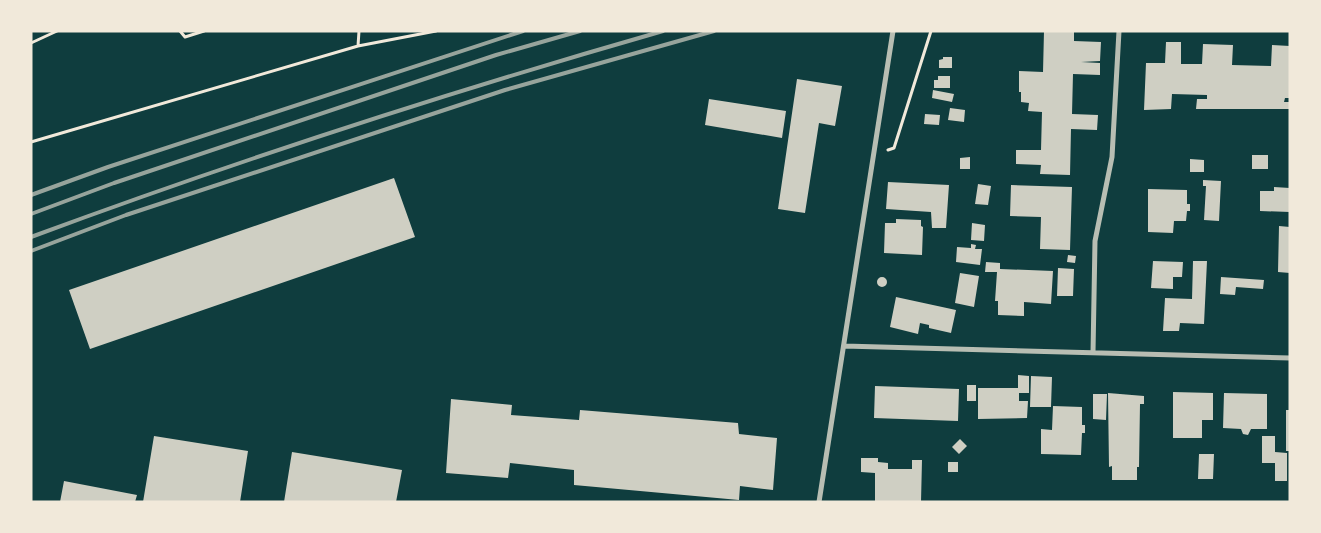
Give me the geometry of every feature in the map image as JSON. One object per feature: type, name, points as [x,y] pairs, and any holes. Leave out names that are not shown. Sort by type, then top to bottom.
[{"type":"street","points":[[818,502],[893,31]]},
{"type":"street","points":[[1093,353],[1095,240],[1112,156],[1119,31]]},
{"type":"street","points":[[844,346],[1290,358]]},
{"type":"path","points":[[31,43],[57,31]]},
{"type":"path","points":[[180,31],[185,37],[204,31]]},
{"type":"path","points":[[358,46],[359,31]]},
{"type":"path","points":[[31,142],[358,46],[436,31]]},
{"type":"path","points":[[875,152],[894,148],[931,31]]},
{"type":"building","points":[[1044,31],[1074,31],[1074,41],[1101,42],[1100,61],[1081,62],[1100,63],[1100,75],[1073,74],[1072,114],[1098,115],[1097,130],[1071,129],[1070,175],[1040,174],[1041,165],[1016,164],[1016,150],[1041,150],[1042,112],[1028,111],[1029,103],[1021,102],[1019,71],[1043,72]]},
{"type":"building","points":[[1166,42],[1181,42],[1181,64],[1202,64],[1203,44],[1233,45],[1232,65],[1271,66],[1272,45],[1290,46],[1290,98],[1285,98],[1284,102],[1290,102],[1290,109],[1196,109],[1197,99],[1207,99],[1207,95],[1172,94],[1171,109],[1144,110],[1146,63],[1165,63]]},
{"type":"building","points":[[943,57],[952,57],[952,68],[939,68],[939,60],[943,59]]},
{"type":"building","points":[[938,76],[950,76],[950,88],[934,88],[934,80],[938,80]]},
{"type":"building","points":[[797,79],[842,86],[835,126],[819,123],[805,213],[778,209]]},
{"type":"building","points":[[933,90],[954,94],[952,102],[932,98]]},
{"type":"building","points":[[709,99],[786,111],[782,138],[705,125]]},
{"type":"building","points":[[950,108],[965,110],[964,122],[948,120]]},
{"type":"building","points":[[925,114],[940,115],[939,125],[924,124]]},
{"type":"building","points":[[1252,155],[1268,155],[1268,169],[1252,169]]},
{"type":"building","points":[[970,157],[970,169],[960,169],[960,158]]},
{"type":"building","points":[[1190,159],[1204,160],[1204,172],[1190,172]]},
{"type":"building","points":[[394,178],[415,237],[90,349],[69,290]]},
{"type":"building","points":[[1203,180],[1221,181],[1219,221],[1204,220],[1206,186],[1203,186]]},
{"type":"building","points":[[888,182],[949,185],[946,228],[932,228],[931,212],[886,209]]},
{"type":"building","points":[[978,184],[991,186],[988,205],[975,204]]},
{"type":"building","points":[[1011,185],[1072,187],[1070,250],[1040,249],[1041,217],[1010,216]]},
{"type":"building","points":[[1274,187],[1290,188],[1290,212],[1260,211],[1260,191],[1274,191]]},
{"type":"building","points":[[1148,189],[1187,190],[1187,204],[1190,204],[1190,211],[1187,211],[1186,221],[1174,221],[1173,233],[1148,232]]},
{"type":"building","points":[[896,219],[921,220],[921,226],[923,227],[922,255],[884,253],[885,223],[896,223]]},
{"type":"building","points":[[972,223],[985,225],[984,241],[971,240]]},
{"type":"building","points":[[1279,226],[1290,227],[1290,273],[1278,272]]},
{"type":"building","points":[[971,244],[976,245],[975,249],[982,249],[980,265],[956,262],[957,247],[971,248]]},
{"type":"building","points":[[1068,255],[1076,256],[1075,263],[1067,262]]},
{"type":"building","points":[[1153,261],[1183,262],[1182,277],[1173,277],[1173,289],[1151,288]]},
{"type":"building","points":[[1193,261],[1207,261],[1204,324],[1180,323],[1179,331],[1163,331],[1165,298],[1192,299]]},
{"type":"building","points":[[986,262],[1000,263],[1000,269],[1053,271],[1051,304],[1024,302],[1024,316],[998,315],[998,301],[995,301],[997,272],[985,272]]},
{"type":"building","points":[[1058,268],[1074,269],[1073,296],[1057,296]]},
{"type":"building","points":[[960,273],[979,276],[974,307],[955,303]]},
{"type":"building","points":[[880,277],[884,277],[887,282],[886,286],[880,287],[877,284],[877,280]]},
{"type":"building","points":[[1221,277],[1264,280],[1263,289],[1236,287],[1235,295],[1220,294]]},
{"type":"building","points":[[896,297],[956,310],[951,333],[929,328],[929,325],[920,323],[918,334],[890,327]]},
{"type":"building","points":[[1018,375],[1029,376],[1029,393],[1019,393],[1019,401],[1028,401],[1027,418],[978,419],[978,388],[1018,388]]},
{"type":"building","points":[[1031,376],[1052,377],[1051,407],[1030,407]]},
{"type":"building","points":[[967,385],[976,385],[976,401],[967,401]]},
{"type":"building","points":[[875,386],[959,389],[958,421],[874,418]]},
{"type":"building","points":[[1173,392],[1213,393],[1213,420],[1202,420],[1202,438],[1173,438]]},
{"type":"building","points":[[1108,393],[1144,396],[1144,404],[1140,404],[1137,480],[1112,480],[1112,466],[1109,467]]},
{"type":"building","points":[[1224,393],[1267,394],[1267,429],[1251,429],[1248,435],[1243,434],[1241,429],[1223,428]]},
{"type":"building","points":[[1093,394],[1107,394],[1106,420],[1093,419]]},
{"type":"building","points":[[451,399],[512,405],[511,415],[579,420],[580,410],[738,423],[739,434],[777,438],[773,490],[740,486],[739,500],[574,485],[574,470],[510,463],[508,478],[446,473]]},
{"type":"building","points":[[1053,406],[1082,407],[1082,425],[1085,425],[1085,433],[1082,433],[1081,455],[1041,454],[1041,429],[1052,430]]},
{"type":"building","points":[[1286,410],[1290,410],[1290,451],[1286,451]]},
{"type":"building","points":[[154,436],[248,451],[240,502],[143,502]]},
{"type":"building","points":[[1262,436],[1275,436],[1275,452],[1287,453],[1287,481],[1275,481],[1275,463],[1262,463]]},
{"type":"building","points":[[960,439],[967,446],[959,454],[952,447]]},
{"type":"building","points":[[292,452],[402,470],[396,502],[284,502]]},
{"type":"building","points":[[1199,454],[1214,454],[1213,479],[1198,479]]},
{"type":"building","points":[[861,458],[878,458],[878,462],[888,463],[888,469],[912,469],[912,460],[922,460],[921,502],[875,501],[875,473],[861,472]]},
{"type":"building","points":[[948,462],[958,462],[958,472],[948,472]]},
{"type":"building","points":[[64,481],[137,495],[135,502],[60,502]]},
{"type":"railway","points":[[31,195],[108,167],[523,31]]},
{"type":"railway","points":[[31,214],[114,183],[496,55],[580,31]]},
{"type":"railway","points":[[31,237],[345,128],[663,31]]},
{"type":"railway","points":[[31,251],[126,215],[505,90],[714,31]]}]
